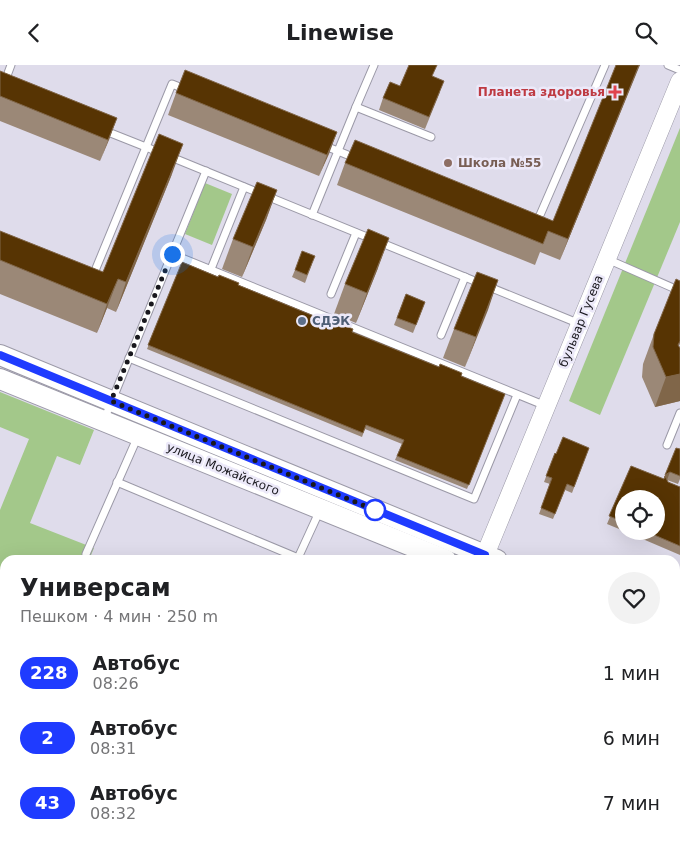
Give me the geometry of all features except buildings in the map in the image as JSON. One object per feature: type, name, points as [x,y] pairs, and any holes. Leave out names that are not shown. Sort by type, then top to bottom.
[{"type":"main road","name":"улица Можайского","points":[[0,355],[481,555]]},
{"type":"main road","name":"улица Можайского","points":[[0,379],[434,555]]},
{"type":"street","name":"бульвар Гусева","points":[[489,555],[546,406],[680,81]]},
{"type":"lane","points":[[0,87],[2,88],[11,65]]},
{"type":"lane","points":[[312,215],[374,65]]},
{"type":"lane","points":[[533,230],[605,65]]},
{"type":"lane","points":[[668,65],[680,70]]},
{"type":"lane","points":[[81,280],[90,283],[172,84],[199,95]]},
{"type":"lane","points":[[356,107],[430,137]]},
{"type":"lane","points":[[92,125],[580,324]]},
{"type":"lane","points":[[314,141],[366,162]]},
{"type":"lane","points":[[103,421],[206,171]]},
{"type":"lane","points":[[211,269],[244,187]]},
{"type":"lane","points":[[331,294],[356,233]]},
{"type":"lane","points":[[172,254],[546,406]]},
{"type":"lane","points":[[607,259],[680,291]]},
{"type":"lane","points":[[441,335],[464,277]]},
{"type":"lane","points":[[129,358],[474,499],[517,395]]},
{"type":"lane","points":[[667,445],[680,413]]},
{"type":"lane","points":[[86,554],[138,435]]},
{"type":"lane","points":[[117,482],[291,555]]},
{"type":"lane","points":[[303,555],[320,509]]},
{"type":"green space","points":[[680,128],[680,222],[600,415],[569,401]]},
{"type":"green space","points":[[205,183],[232,194],[212,245],[185,234]]},
{"type":"green space","points":[[0,392],[94,430],[80,465],[57,456],[30,523],[94,548],[91,555],[0,555],[0,510],[29,439],[0,427]]},
{"type":"bus line","name":"228","points":[[0,355],[485,555]]},
{"type":"place","name":"Планета здоровья","points":[[615,92]]},
{"type":"place","name":"Школа №55","points":[[448,163]]},
{"type":"place","name":"СДЭК","points":[[302,321]]},
{"type":"route","points":[[172,254],[111,401],[375,510]]}]
